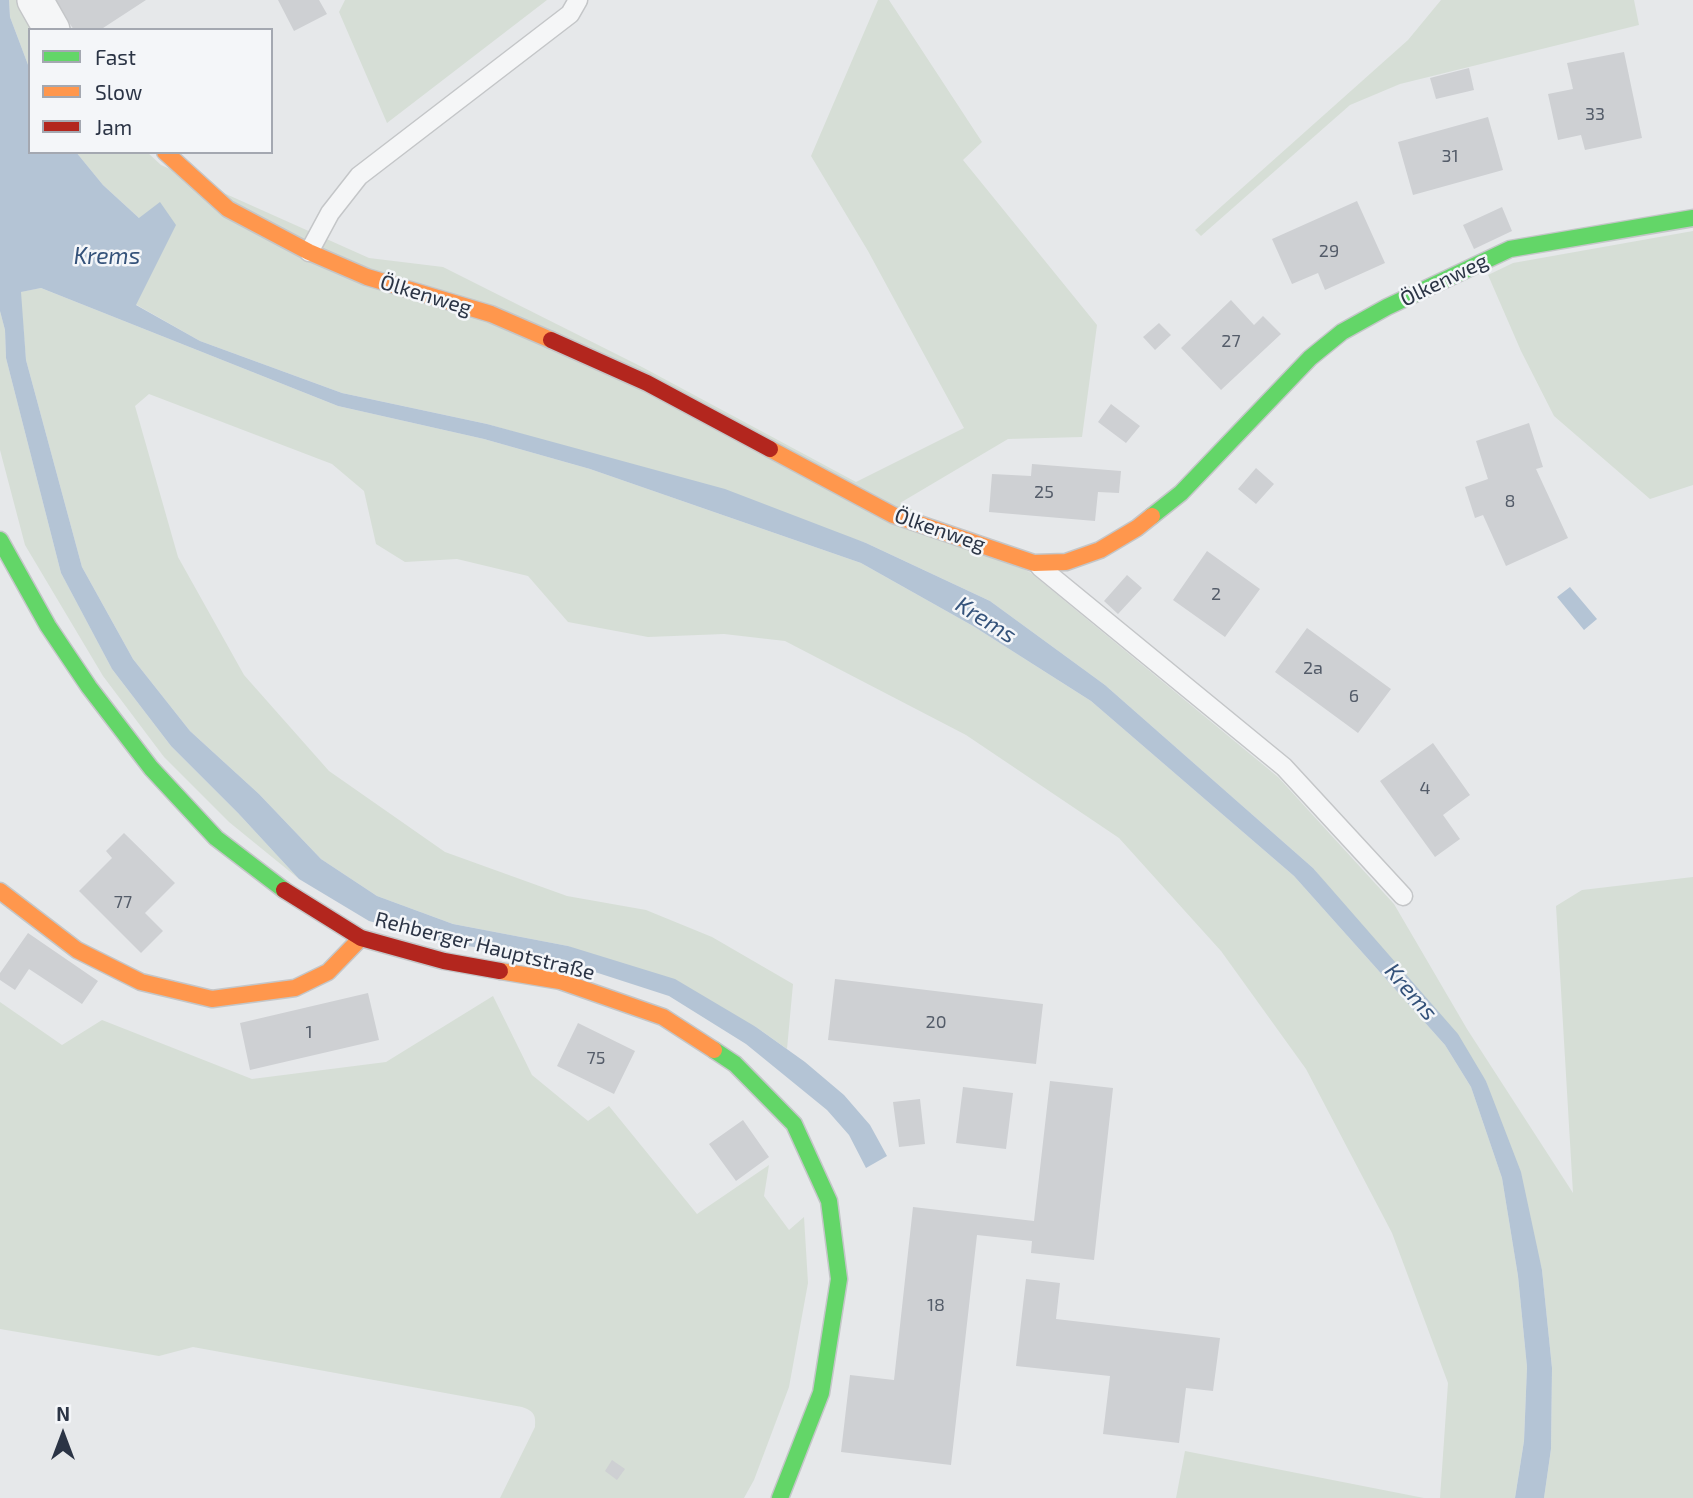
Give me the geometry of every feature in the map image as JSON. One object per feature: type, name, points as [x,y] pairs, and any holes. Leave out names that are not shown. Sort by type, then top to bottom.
[{"type":"street","points":[[35,0],[51,28]]},
{"type":"street","name":"Ölkenweg","points":[[167,154],[228,209],[309,252],[367,277],[491,314],[647,383],[893,515],[1034,563],[1066,562],[1100,551],[1137,528],[1181,493],[1310,358],[1342,332],[1387,307],[1510,248],[1693,218]]},
{"type":"street","name":"Rehberger Hauptstraße","points":[[0,540],[48,626],[75,667],[151,768],[216,838],[290,894],[361,938],[444,961],[561,981],[663,1017],[735,1064],[794,1124],[829,1201],[839,1279],[821,1393],[780,1498]]},
{"type":"street","points":[[0,891],[77,950],[141,982],[212,999],[296,988],[328,972],[361,938]]},
{"type":"lane","points":[[309,252],[330,213],[359,176],[570,14],[578,0]]},
{"type":"lane","points":[[1034,563],[1284,767],[1403,895]]},
{"type":"shaded area","points":[[9,0],[21,0],[36,28],[28,28],[28,65],[10,17]]},
{"type":"shaded area","points":[[345,0],[547,0],[387,123],[339,12]]},
{"type":"shaded area","points":[[878,0],[889,0],[982,142],[963,160],[1097,325],[1082,437],[1008,439],[900,503],[1031,573],[1278,777],[1394,904],[1467,1029],[1573,1193],[1556,906],[1582,890],[1693,877],[1693,1498],[1544,1498],[1551,1449],[1552,1368],[1542,1270],[1486,1081],[1313,868],[1105,685],[990,601],[866,543],[590,454],[487,424],[342,393],[200,341],[135,304],[139,218],[103,185],[78,154],[149,154],[161,165],[369,258],[443,267],[642,367],[856,482],[964,428],[868,251],[811,156]]},
{"type":"shaded area","points":[[1441,0],[1634,0],[1639,25],[1400,84],[1350,105],[1201,236],[1195,230],[1408,40]]},
{"type":"shaded area","points":[[1693,231],[1693,485],[1650,499],[1554,416],[1521,351],[1488,275],[1513,263]]},
{"type":"shaded area","points":[[41,288],[338,406],[484,439],[590,469],[861,563],[973,626],[1091,701],[1294,876],[1445,1045],[1471,1087],[1502,1178],[1518,1276],[1527,1367],[1524,1441],[1515,1498],[1440,1498],[1448,1383],[1392,1233],[1306,1069],[1221,951],[1119,838],[966,735],[785,641],[724,634],[648,637],[568,622],[528,576],[457,559],[405,562],[376,544],[364,491],[332,464],[149,394],[135,406],[178,557],[244,675],[329,771],[445,852],[567,896],[646,910],[712,937],[793,984],[787,1049],[756,1027],[568,946],[453,924],[377,896],[321,859],[259,794],[190,731],[133,659],[82,567],[26,360],[20,292]]},
{"type":"shaded area","points":[[0,311],[5,330],[6,358],[61,573],[112,669],[171,746],[299,879],[229,822],[164,757],[103,676],[25,545],[0,450]]},
{"type":"shaded area","points":[[493,996],[532,1075],[588,1121],[609,1106],[697,1214],[769,1165],[764,1196],[789,1230],[804,1217],[808,1283],[789,1387],[754,1480],[744,1498],[500,1498],[535,1427],[533,1414],[522,1407],[193,1347],[159,1356],[0,1329],[0,1002],[62,1045],[102,1020],[252,1079],[386,1062]]},
{"type":"shaded area","points":[[1185,1451],[1424,1498],[1176,1498]]},
{"type":"water","name":"Krems","points":[[0,0],[9,0],[10,17],[28,65],[28,154],[78,154],[103,185],[139,218],[160,202],[176,225],[136,305],[200,341],[342,393],[487,424],[725,489],[866,543],[990,601],[1105,685],[1313,868],[1458,1034],[1486,1081],[1521,1172],[1542,1270],[1552,1368],[1551,1449],[1544,1498],[1515,1498],[1524,1441],[1527,1367],[1518,1276],[1502,1178],[1471,1087],[1445,1045],[1294,876],[1091,701],[973,626],[861,563],[590,469],[484,439],[338,406],[41,288],[21,292],[26,360],[82,567],[133,659],[190,731],[259,794],[321,859],[377,896],[453,924],[568,946],[675,979],[756,1027],[805,1062],[844,1095],[870,1125],[887,1156],[866,1168],[849,1135],[827,1110],[746,1044],[669,996],[564,962],[450,943],[369,921],[299,879],[171,746],[112,669],[61,573],[6,358],[5,330],[0,311]]},
{"type":"water","points":[[1570,587],[1597,619],[1584,630],[1557,597]]},
{"type":"building","points":[[54,0],[146,0],[103,28],[73,28]]},
{"type":"building","points":[[278,0],[319,0],[327,14],[294,31]]},
{"type":"building","points":[[1624,52],[1642,138],[1585,150],[1581,135],[1558,140],[1548,94],[1573,89],[1567,63]]},
{"type":"building","points":[[1469,68],[1474,90],[1436,99],[1430,78]]},
{"type":"building","points":[[1488,117],[1503,170],[1413,195],[1398,142]]},
{"type":"building","points":[[1357,201],[1385,263],[1325,290],[1318,273],[1292,284],[1272,239]]},
{"type":"building","points":[[1502,207],[1512,231],[1474,249],[1463,225]]},
{"type":"building","points":[[1231,300],[1254,325],[1263,316],[1281,334],[1221,390],[1181,348]]},
{"type":"building","points":[[1159,323],[1171,335],[1155,350],[1143,337]]},
{"type":"building","points":[[1111,404],[1140,426],[1126,443],[1098,422]]},
{"type":"building","points":[[1529,423],[1543,467],[1536,469],[1568,538],[1506,566],[1483,515],[1475,518],[1465,487],[1488,479],[1476,441]]},
{"type":"building","points":[[1032,464],[1121,471],[1119,493],[1098,492],[1095,521],[989,512],[992,474],[1031,476]]},
{"type":"building","points":[[1256,468],[1274,484],[1256,504],[1238,489]]},
{"type":"building","points":[[1207,551],[1260,589],[1225,637],[1173,600]]},
{"type":"building","points":[[1127,575],[1142,588],[1118,614],[1104,601]]},
{"type":"building","points":[[1307,628],[1391,689],[1358,733],[1275,672]]},
{"type":"building","points":[[1433,743],[1470,795],[1443,815],[1460,839],[1435,857],[1380,781]]},
{"type":"building","points":[[124,833],[175,883],[145,913],[163,931],[141,953],[79,891],[112,858],[106,851]]},
{"type":"building","points":[[28,933],[98,981],[82,1004],[29,969],[15,990],[0,980],[0,973]]},
{"type":"building","points":[[835,979],[1043,1004],[1036,1064],[828,1040]]},
{"type":"building","points":[[368,993],[379,1040],[250,1070],[240,1023]]},
{"type":"building","points":[[578,1023],[635,1051],[614,1094],[557,1066]]},
{"type":"building","points":[[1050,1081],[1113,1088],[1094,1260],[1031,1253],[1032,1241],[977,1235],[951,1465],[841,1452],[850,1375],[894,1380],[913,1207],[1034,1221]]},
{"type":"building","points":[[963,1087],[1013,1093],[1006,1149],[956,1143]]},
{"type":"building","points":[[920,1099],[925,1144],[899,1147],[893,1102]]},
{"type":"building","points":[[743,1120],[769,1157],[736,1181],[709,1144]]},
{"type":"building","points":[[1026,1279],[1060,1283],[1056,1319],[1220,1338],[1213,1391],[1186,1388],[1179,1443],[1103,1434],[1110,1376],[1016,1366]]},
{"type":"building","points":[[612,1460],[625,1469],[617,1480],[605,1471]]},
{"type":"traffic: fast","points":[[1152,516],[1181,493],[1310,358],[1342,332],[1387,307],[1510,249],[1693,218]]},
{"type":"traffic: fast","points":[[0,540],[48,626],[89,687],[151,768],[216,838],[284,890]]},
{"type":"traffic: fast","points":[[714,1050],[735,1064],[794,1124],[829,1201],[839,1279],[821,1393],[780,1498]]},
{"type":"traffic: slow","points":[[167,154],[228,209],[309,252],[367,277],[491,314],[551,340]]},
{"type":"traffic: slow","points":[[770,449],[893,515],[1034,563],[1066,562],[1100,550],[1152,516]]},
{"type":"traffic: slow","points":[[0,891],[77,950],[141,982],[212,999],[295,988],[328,972],[361,938]]},
{"type":"traffic: slow","points":[[500,971],[560,981],[663,1017],[714,1050]]},
{"type":"traffic: jam","points":[[551,340],[647,383],[770,449]]},
{"type":"traffic: jam","points":[[284,890],[361,938],[444,961],[500,971]]}]
